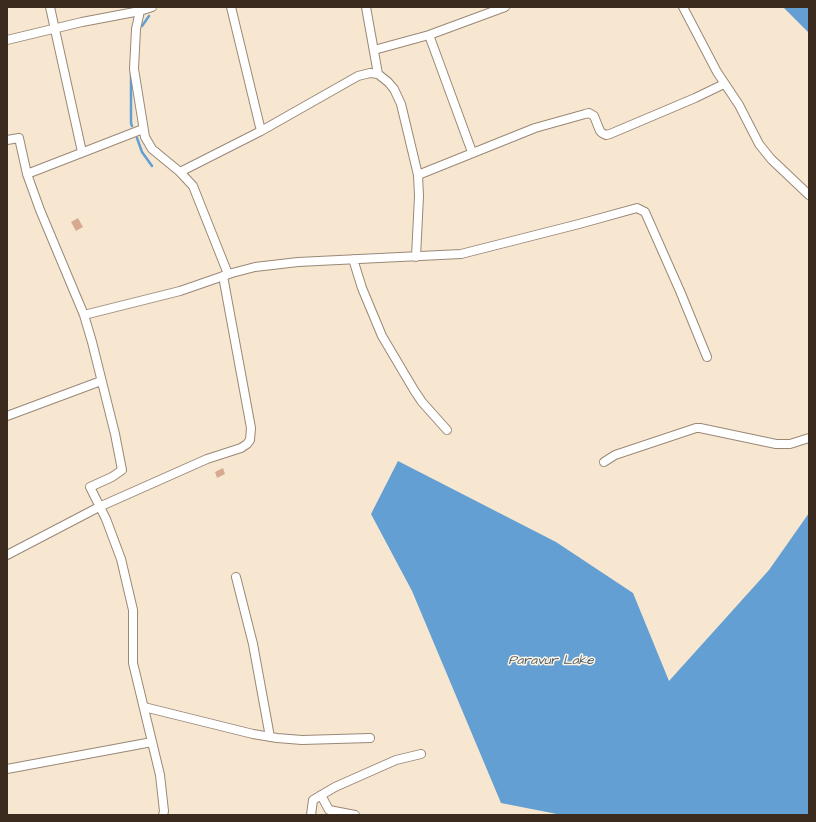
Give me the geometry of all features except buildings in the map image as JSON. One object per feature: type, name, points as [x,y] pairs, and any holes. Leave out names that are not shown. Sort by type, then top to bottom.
[{"type":"street","points":[[50,7],[82,152]]},
{"type":"street","points":[[7,40],[54,28],[152,7]]},
{"type":"street","points":[[231,7],[261,131]]},
{"type":"street","points":[[366,7],[378,74]]},
{"type":"street","points":[[374,50],[429,35],[506,7]]},
{"type":"street","points":[[683,7],[724,84],[738,105],[759,144],[786,175],[809,195]]},
{"type":"street","points":[[7,555],[99,507],[207,459],[241,448],[250,440],[251,428],[226,275],[193,186],[180,172],[152,149],[148,144],[143,129],[134,69],[136,29],[134,10]]},
{"type":"street","points":[[429,35],[472,152]]},
{"type":"street","points":[[180,172],[261,131],[358,76],[370,72],[378,74],[394,89],[401,104],[418,175],[419,196],[416,257]]},
{"type":"street","points":[[418,175],[472,152],[535,128],[585,114],[594,116],[602,133],[606,135],[610,134],[724,84]]},
{"type":"street","points":[[27,174],[143,129]]},
{"type":"street","points":[[7,140],[19,138],[27,174],[40,210],[84,315],[115,434],[122,470],[112,477],[90,487],[106,519],[121,559],[133,610],[133,663],[160,775],[163,815]]},
{"type":"street","points":[[84,315],[180,291],[226,275],[255,267],[298,262],[461,254],[580,224],[633,208],[640,209],[645,212],[707,357]]},
{"type":"street","points":[[353,259],[362,288],[382,336],[422,402],[447,430]]},
{"type":"street","points":[[7,416],[101,381]]},
{"type":"street","points":[[604,462],[615,455],[696,428],[776,444],[790,444],[809,438]]},
{"type":"street","points":[[236,577],[253,644],[270,737]]},
{"type":"street","points":[[144,707],[270,737],[302,740],[370,738]]},
{"type":"street","points":[[7,769],[152,742]]},
{"type":"street","points":[[311,815],[313,800],[321,794],[396,760],[421,754]]},
{"type":"street","points":[[321,794],[329,810],[355,815]]},
{"type":"water","points":[[783,7],[809,7],[809,33]]},
{"type":"water","name":"Paravur Lake","points":[[398,461],[556,542],[633,593],[669,681],[769,570],[809,513],[809,815],[562,815],[501,803],[412,591],[371,514]]},
{"type":"waterway","points":[[142,26],[149,16]]},
{"type":"waterway","points":[[131,73],[132,126]]},
{"type":"waterway","points":[[137,138],[142,152],[152,166]]}]
